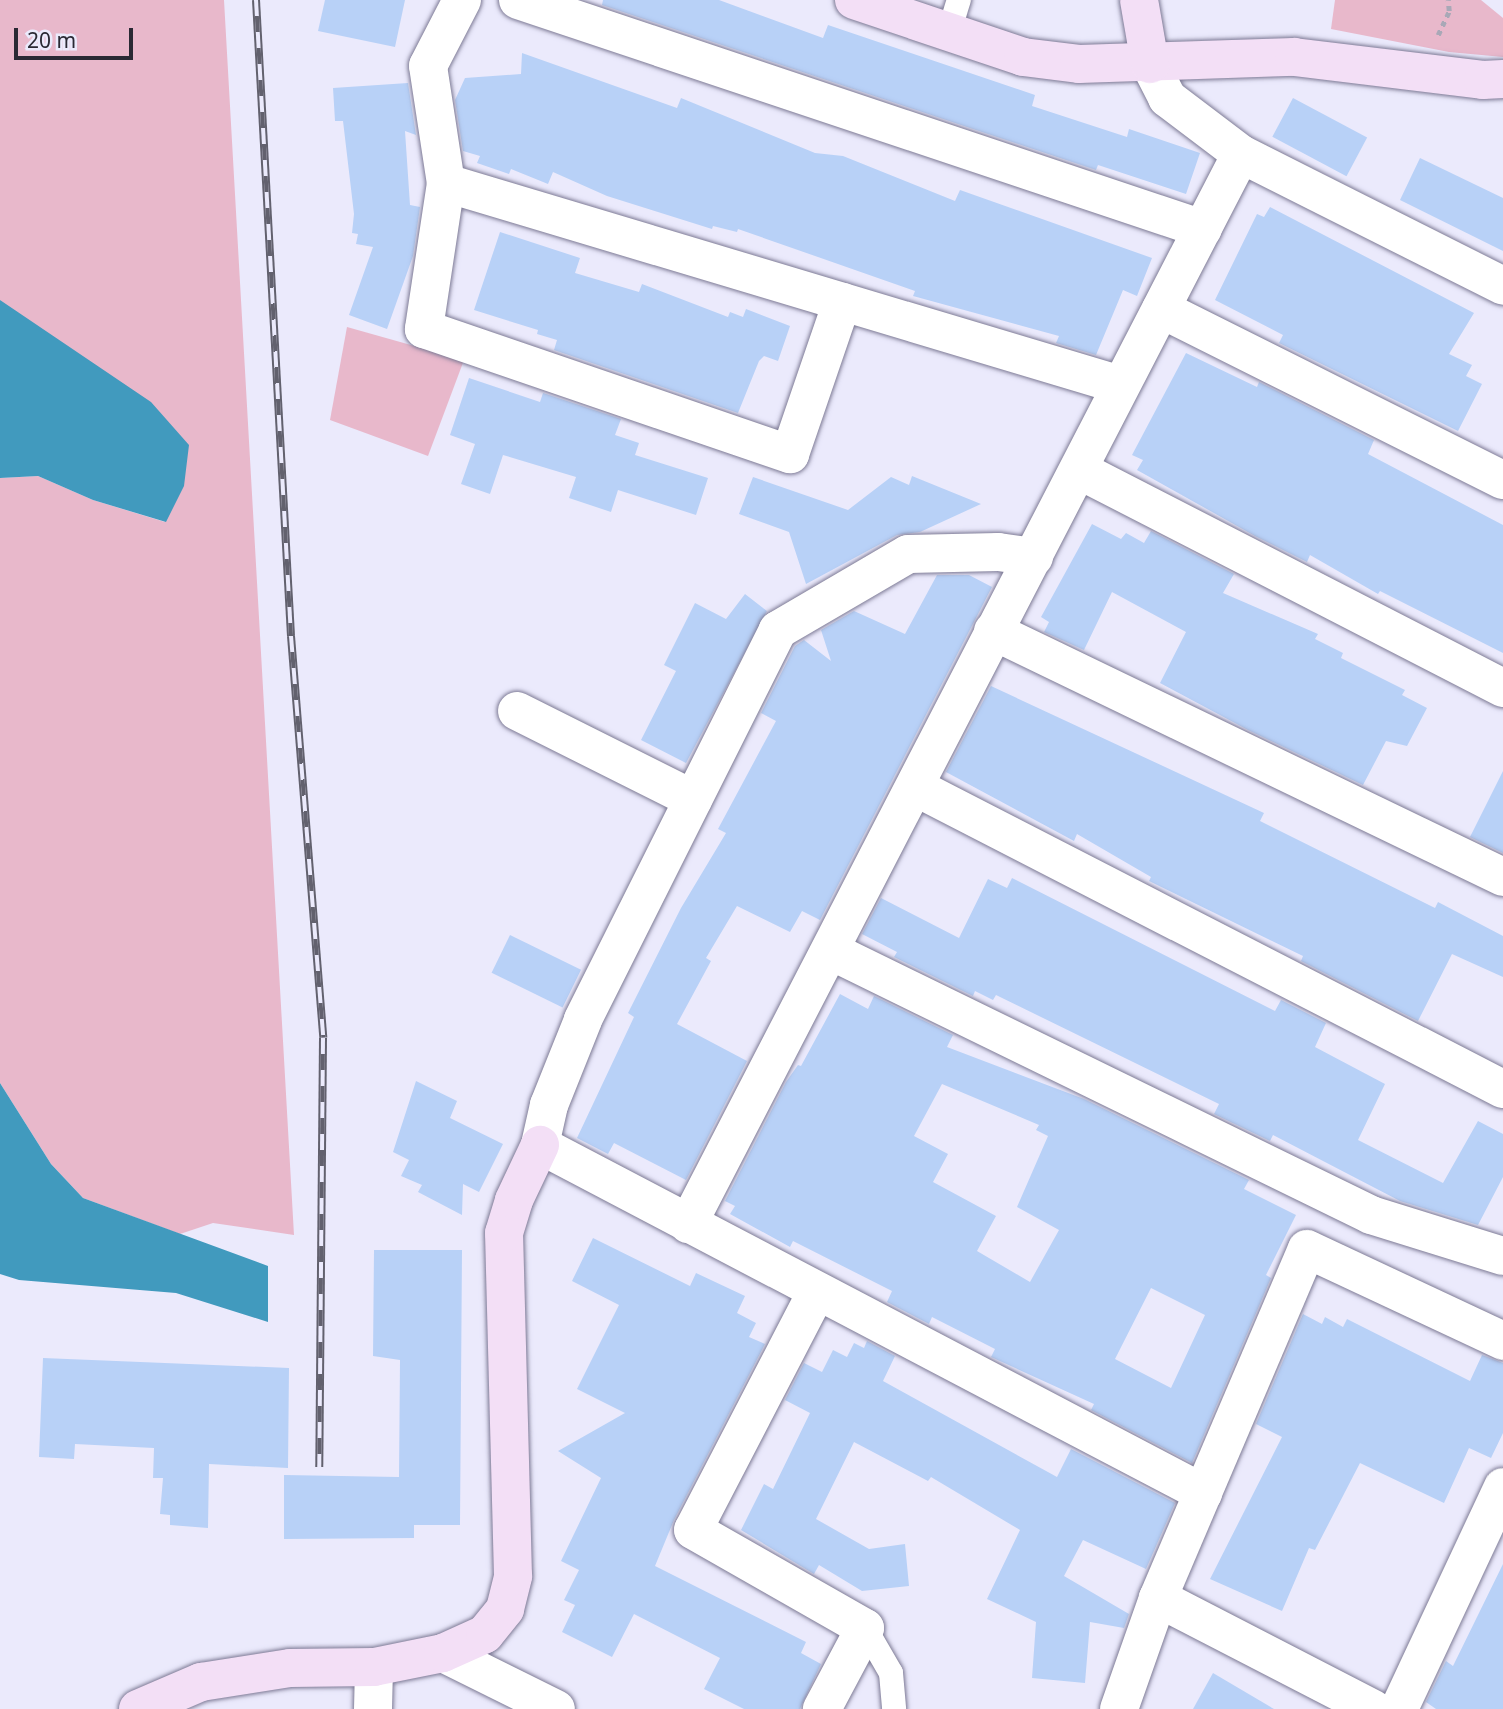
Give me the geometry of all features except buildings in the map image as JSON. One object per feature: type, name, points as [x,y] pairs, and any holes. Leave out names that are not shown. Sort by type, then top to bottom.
[{"type":"street","points":[[462,0],[428,66],[446,183],[424,329],[790,454],[842,302]]},
{"type":"street","points":[[518,0],[1203,229]]},
{"type":"street","points":[[854,0],[954,16],[1023,57],[1079,64],[1150,64],[1294,57],[1471,79],[1503,79]]},
{"type":"street","points":[[1139,0],[1150,64],[1167,98],[1241,154],[1503,286]]},
{"type":"street","points":[[688,1224],[1241,154]]},
{"type":"street","points":[[446,183],[1121,386]]},
{"type":"street","points":[[1161,309],[1503,480]]},
{"type":"street","points":[[1079,470],[1503,688]]},
{"type":"street","points":[[138,1709],[201,1682],[290,1668],[374,1667],[443,1653],[485,1634],[505,1609],[513,1576],[507,1488],[504,1233],[514,1200],[540,1145],[549,1105],[583,1020],[693,799],[778,630],[908,554],[998,552],[1034,557]]},
{"type":"street","points":[[993,631],[1503,877]]},
{"type":"street","points":[[517,711],[693,799]]},
{"type":"street","points":[[915,787],[1503,1089]]},
{"type":"street","points":[[831,951],[1371,1215],[1500,1249]]},
{"type":"street","points":[[540,1145],[1203,1493]]},
{"type":"street","points":[[1119,1709],[1158,1598],[1307,1249],[1503,1341]]},
{"type":"street","points":[[817,1292],[693,1530],[865,1628],[822,1709]]},
{"type":"street","points":[[1399,1709],[1503,1488]]},
{"type":"street","points":[[1158,1598],[1373,1709]]},
{"type":"street","points":[[443,1653],[556,1709]]},
{"type":"street","points":[[373,1709],[374,1667]]},
{"type":"lane","points":[[865,1628],[891,1673],[894,1709]]},
{"type":"shaded area","points":[[0,0],[224,0],[294,1235],[213,1223],[180,1234],[83,1198],[51,1164],[0,1083],[0,478],[38,476],[93,500],[165,522],[0,300]]},
{"type":"shaded area","points":[[1335,0],[1481,0],[1503,18],[1503,57],[1449,52],[1331,29]]},
{"type":"shaded area","points":[[347,327],[464,360],[428,456],[330,420]]},
{"type":"water","points":[[0,300],[151,402],[189,445],[184,486],[166,522],[93,500],[38,476],[0,478]]},
{"type":"water","points":[[0,1083],[51,1164],[83,1198],[268,1266],[268,1322],[176,1293],[19,1280],[0,1274]]},
{"type":"railway","points":[[256,0],[291,636],[323,1038],[319,1467]]}]
